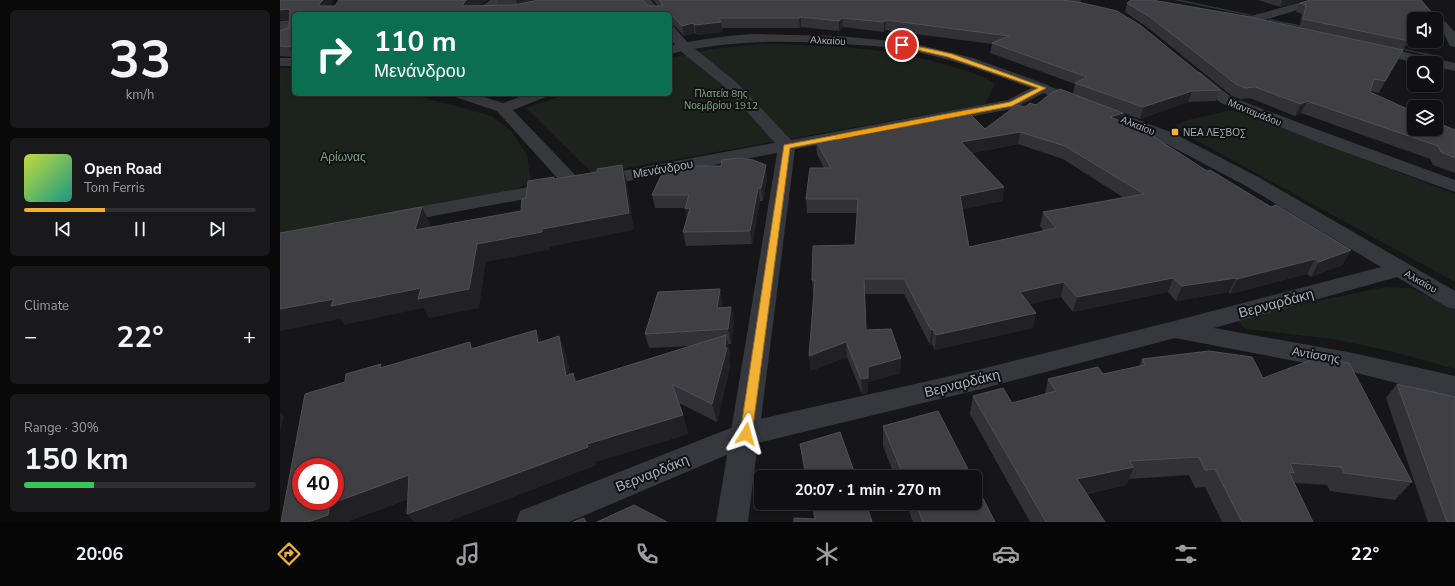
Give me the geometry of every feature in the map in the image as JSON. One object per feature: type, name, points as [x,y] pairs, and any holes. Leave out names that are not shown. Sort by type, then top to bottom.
[{"type":"street","points":[[478,12],[488,8],[496,0]]},
{"type":"street","points":[[645,0],[655,12]]},
{"type":"street","points":[[1244,22],[1321,0]]},
{"type":"street","points":[[1229,18],[1267,27]]},
{"type":"street","points":[[280,25],[292,24]]},
{"type":"street","points":[[1443,26],[1449,32],[1455,43]]},
{"type":"street","points":[[280,37],[292,32]]},
{"type":"street","points":[[672,35],[677,48],[731,85],[786,146],[746,434],[732,522]]},
{"type":"street","name":"Αλκαίου","points":[[677,48],[740,39],[768,37],[896,44],[921,48],[950,56],[1043,88],[1167,137],[1253,182],[1455,301]]},
{"type":"street","points":[[1359,46],[1407,57]]},
{"type":"street","points":[[280,62],[292,62]]},
{"type":"street","points":[[1443,65],[1455,67]]},
{"type":"street","name":"Μανταμάδου","points":[[1184,67],[1226,100],[1326,139],[1455,186]]},
{"type":"street","name":"Μενάνδρου","points":[[380,219],[574,185],[1012,104],[1043,88]]},
{"type":"street","points":[[466,96],[503,108],[574,185]]},
{"type":"street","points":[[503,108],[536,96]]},
{"type":"street","name":"Βερναρδάκη","points":[[532,522],[746,434],[981,379],[1174,330],[1400,269]]},
{"type":"street","name":"Αντίσσης","points":[[1174,330],[1345,360],[1455,387]]},
{"type":"green space","name":"Πλατεία 8ης Νοεμβρίου 1912","points":[[761,44],[858,48],[930,60],[969,72],[985,78],[995,84],[985,104],[593,174],[526,108],[560,96],[672,96],[672,58],[712,49]]},
{"type":"green space","name":"Αρίωνας","points":[[292,67],[292,96],[418,96],[492,116],[511,131],[527,155],[531,183],[508,192],[280,233],[280,68]]},
{"type":"green space","points":[[1231,110],[1245,113],[1455,194],[1455,282],[1183,133],[1176,125],[1188,120]]},
{"type":"green space","points":[[1385,287],[1410,288],[1455,310],[1455,369],[1395,352],[1333,339],[1246,329],[1237,321],[1255,314]]},
{"type":"building","points":[[280,0],[323,0],[319,6],[335,6],[339,0],[467,0],[462,6],[515,5],[538,0],[643,0],[648,6],[662,6],[659,0],[1062,0],[1117,11],[1140,25],[1220,90],[1192,91],[1143,107],[1075,83],[1087,77],[992,43],[1009,36],[886,20],[884,22],[842,18],[839,21],[801,17],[718,18],[721,22],[695,25],[693,23],[682,26],[672,16],[672,12],[292,12],[292,46],[289,47],[280,46],[280,30],[289,28],[290,11],[289,9],[280,10]]},
{"type":"building","points":[[1131,0],[1152,0],[1245,16],[1403,50],[1385,81],[1374,79],[1370,92],[1407,109],[1407,135],[1307,101],[1301,104],[1255,87],[1245,88],[1236,84],[1150,17],[1127,3]]},
{"type":"building","points":[[1311,0],[1421,0],[1431,12],[1407,12],[1407,41],[1303,19],[1306,5],[1300,3]]},
{"type":"building","points":[[1060,89],[1123,113],[1110,117],[1145,131],[1207,171],[1210,170],[1271,207],[1276,205],[1351,250],[1319,262],[1315,259],[1237,279],[1182,286],[1173,278],[1077,297],[1064,282],[1020,292],[1036,313],[936,335],[933,329],[931,330],[904,279],[864,279],[866,330],[891,329],[901,358],[868,367],[868,378],[861,379],[846,342],[809,356],[815,280],[812,280],[813,246],[855,245],[858,199],[806,199],[810,168],[831,168],[816,141],[911,126],[909,125],[970,114],[985,129],[1017,105],[1025,107],[1030,103],[1036,105],[1050,94]],"holes":[[[1020,132],[1065,146],[1144,194],[1043,212],[1056,228],[969,247],[960,196],[1004,187],[961,142]]]},
{"type":"building","points":[[1443,125],[1455,130],[1455,158],[1441,152],[1438,146],[1409,136],[1443,136]]},
{"type":"building","points":[[740,158],[753,160],[766,165],[761,188],[758,188],[750,231],[683,232],[690,208],[685,209],[689,195],[652,195],[664,169],[679,169],[680,166],[721,166],[722,160]]},
{"type":"building","points":[[622,165],[629,213],[542,229],[542,232],[477,244],[469,289],[418,299],[421,288],[331,306],[334,299],[280,309],[280,233],[422,207],[415,230],[521,211],[522,199],[526,198],[528,181],[554,177],[554,179],[597,172],[597,169]]},
{"type":"building","points":[[720,289],[717,308],[731,307],[728,329],[645,334],[658,292]]},
{"type":"building","points":[[536,330],[538,343],[559,336],[566,376],[573,373],[575,382],[726,335],[725,348],[727,348],[712,404],[672,384],[683,415],[587,444],[588,447],[407,514],[409,475],[344,499],[344,458],[293,458],[305,394],[345,382],[346,374],[381,364],[380,368],[470,342],[471,349]]},
{"type":"building","points":[[1209,351],[1252,357],[1263,378],[1314,359],[1349,363],[1412,482],[1344,473],[1341,467],[1290,463],[1294,473],[1289,472],[1313,522],[1242,522],[1215,469],[1205,470],[1199,457],[1129,461],[1134,467],[1077,479],[1105,522],[1046,522],[973,396],[1003,388],[1012,403],[1056,391],[1048,379],[1098,367],[1103,374],[1145,365],[1142,359]]},
{"type":"building","points":[[1397,384],[1455,397],[1455,522],[1447,522]]},
{"type":"building","points":[[938,411],[968,470],[901,470],[883,426]]},
{"type":"building","points":[[840,432],[854,470],[806,470],[800,444]]},
{"type":"building","points":[[292,463],[292,510],[329,510],[328,515],[308,522],[281,522]]},
{"type":"building","points":[[982,497],[995,522],[923,522],[918,510],[982,510]]},
{"type":"building","points":[[634,505],[667,522],[597,522]]},
{"type":"building","points":[[814,510],[868,510],[872,522],[794,522],[794,518],[816,519]]},
{"type":"building","points":[[584,518],[586,522],[573,522]]},
{"type":"waterway","points":[[1176,0],[1250,15]]},
{"type":"waterway","points":[[1271,20],[1309,28]]},
{"type":"waterway","points":[[1394,47],[1434,56]]},
{"type":"slow traffic","points":[[838,137],[976,110]]},
{"type":"place","name":"ΝΕΑ ΛΕΣΒΟΣ","points":[[1175,132]]},
{"type":"route","points":[[746,434],[786,146],[1012,104],[1043,88],[989,68],[950,56],[921,48],[902,45]]}]
